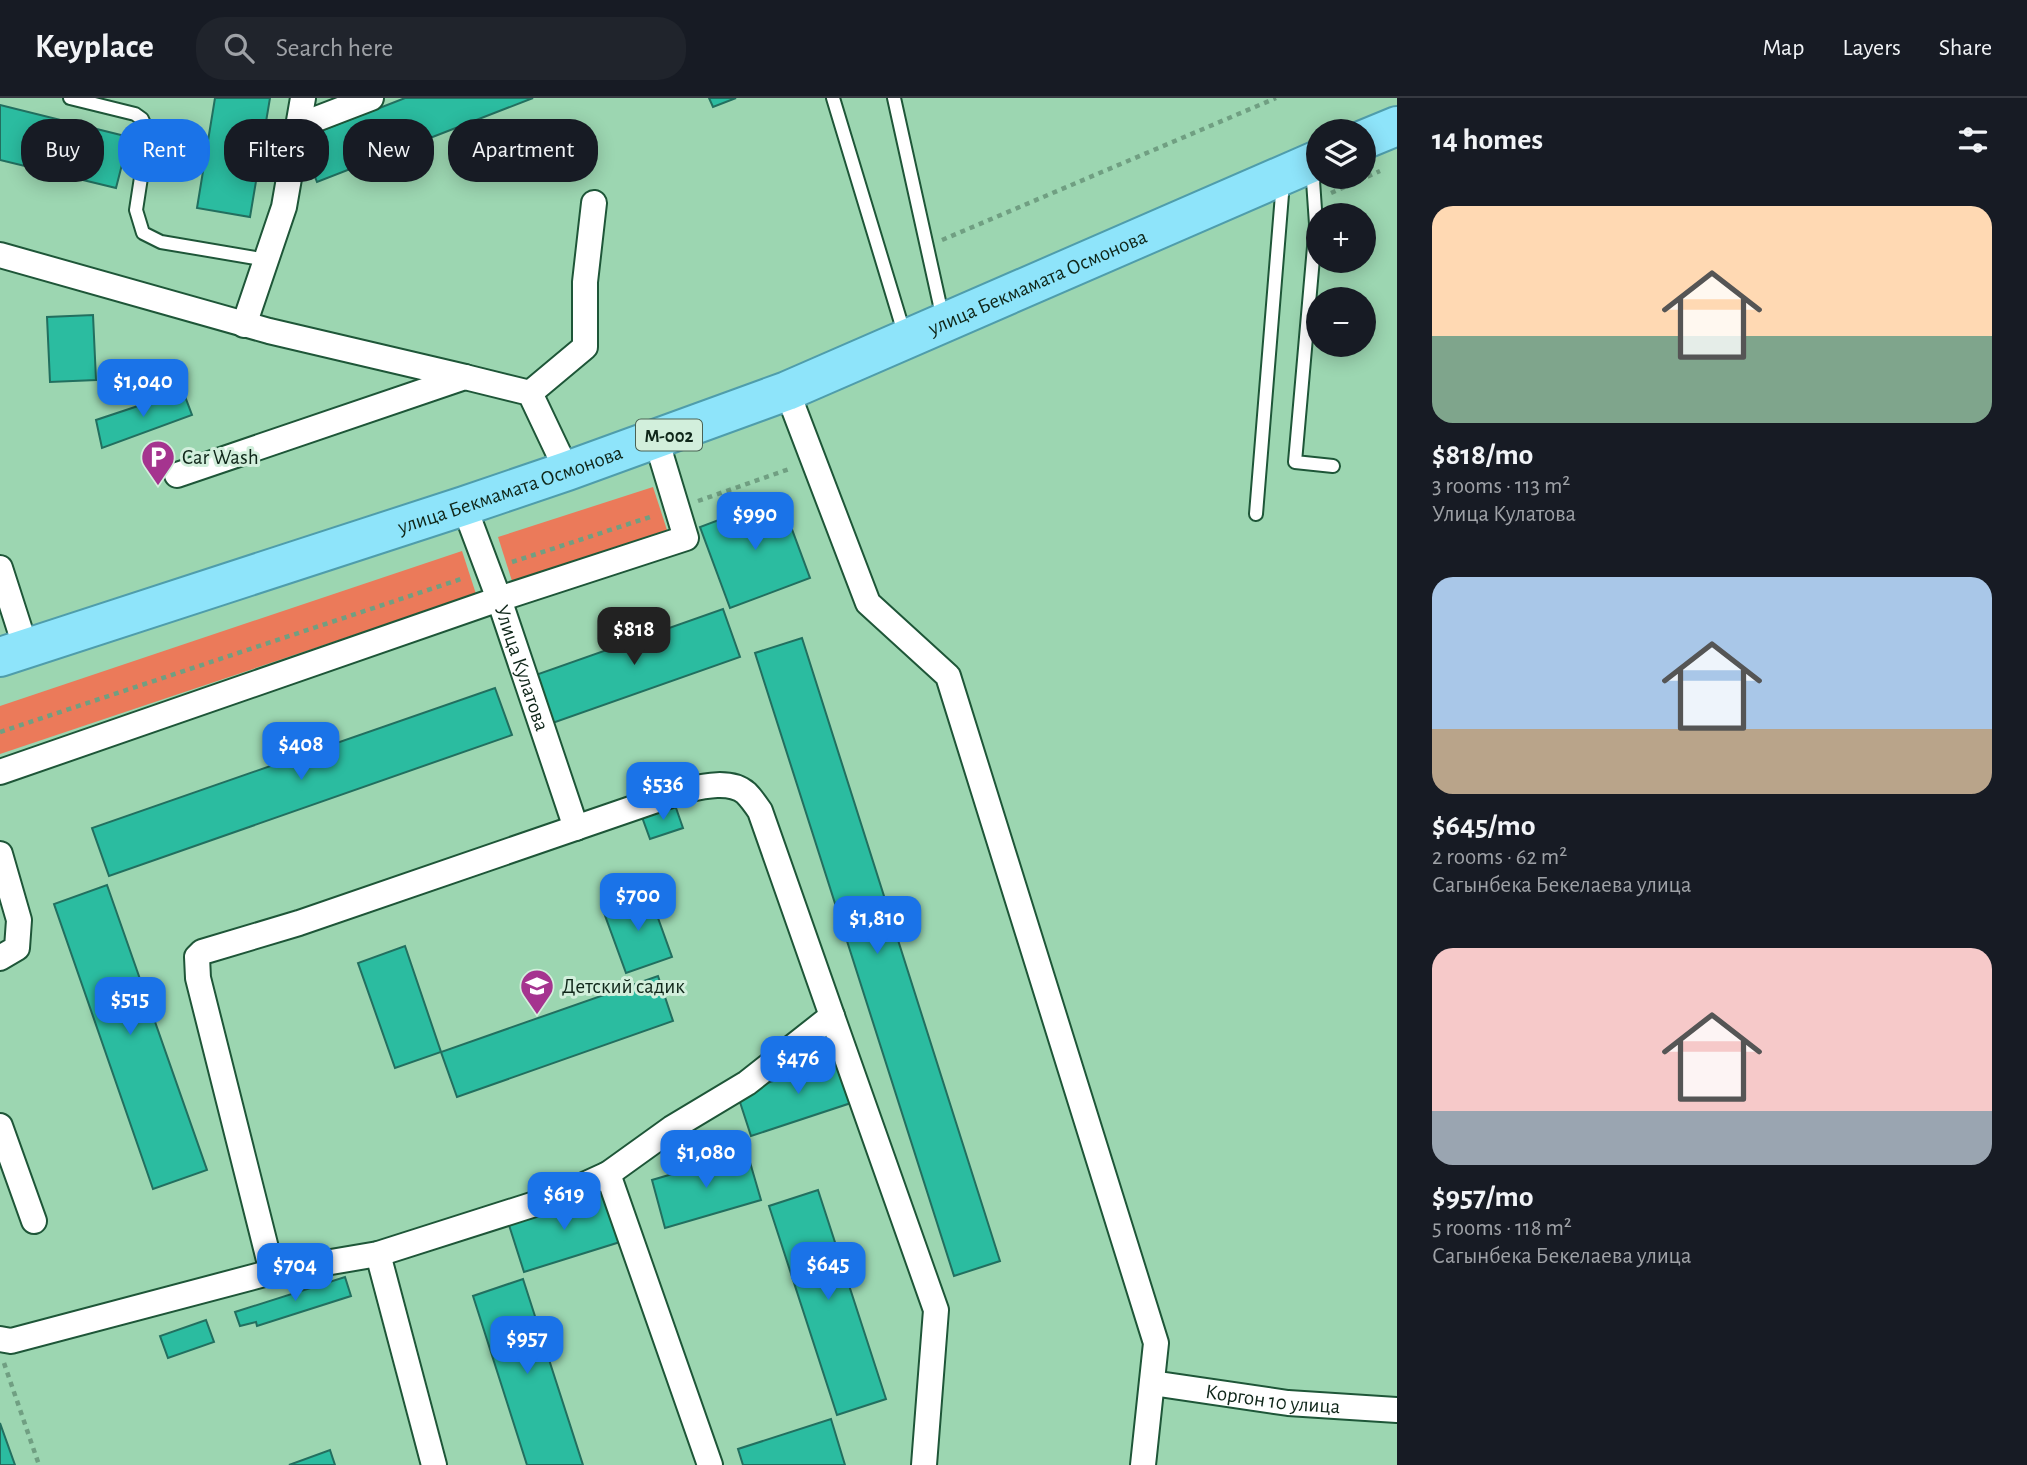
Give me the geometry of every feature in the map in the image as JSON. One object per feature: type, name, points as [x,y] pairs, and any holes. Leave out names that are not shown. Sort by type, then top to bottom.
[{"type":"highway","points":[[1376,152],[1397,126]]},
{"type":"highway","name":"улица Бекмамата Осмонова","points":[[13,653],[464,506],[786,391],[1304,166]]},
{"type":"street","points":[[299,119],[303,98]]},
{"type":"street","points":[[314,119],[371,98]]},
{"type":"street","points":[[244,325],[284,207],[288,182]]},
{"type":"street","points":[[530,393],[585,347],[585,282],[594,203]]},
{"type":"street","points":[[0,255],[244,325],[530,393]]},
{"type":"street","points":[[177,475],[465,377]]},
{"type":"street","points":[[786,391],[868,603],[948,676],[1156,1342],[1143,1465]]},
{"type":"street","points":[[530,393],[567,471]]},
{"type":"street","points":[[0,772],[686,538],[656,439]]},
{"type":"street","name":"Улица Кулатова","points":[[464,506],[499,600],[576,828]]},
{"type":"street","points":[[0,568],[13,653]]},
{"type":"street","points":[[272,1272],[198,978],[198,957],[202,952],[299,923],[686,790],[726,786],[745,792],[760,811],[936,1310],[924,1465]]},
{"type":"street","points":[[0,854],[19,920],[18,948],[0,958]]},
{"type":"street","points":[[0,1339],[11,1340],[272,1272],[378,1254],[560,1196],[608,1174],[672,1128],[747,1083],[832,1016]]},
{"type":"street","points":[[0,1126],[34,1221]]},
{"type":"street","points":[[608,1174],[710,1465]]},
{"type":"street","points":[[378,1254],[433,1465]]},
{"type":"street","name":"Коргон 10 улица","points":[[1152,1383],[1288,1403],[1397,1410]]},
{"type":"lane","points":[[70,98],[124,104],[142,119],[148,132],[136,211],[143,233],[161,242],[267,260]]},
{"type":"lane","points":[[833,98],[906,340]]},
{"type":"lane","points":[[894,98],[943,323]]},
{"type":"lane","points":[[1304,166],[1315,201],[1316,224],[1296,462],[1333,466]]},
{"type":"lane","points":[[1256,514],[1304,166]]},
{"type":"path","points":[[926,247],[1276,98]]},
{"type":"path","points":[[1315,201],[1330,189]]},
{"type":"path","points":[[0,732],[813,461]]},
{"type":"path","points":[[0,1352],[39,1465]]},
{"type":"shaded area","points":[[653,487],[667,530],[512,581],[498,537]]},
{"type":"shaded area","points":[[462,551],[476,594],[0,754],[0,706]]},
{"type":"building","points":[[215,98],[270,98],[266,119],[224,119],[224,182],[256,182],[250,217],[197,208],[201,182],[210,182],[210,129]]},
{"type":"building","points":[[405,98],[533,98],[479,119],[448,119],[448,131],[434,136],[434,119],[351,119]]},
{"type":"building","points":[[709,98],[736,98],[713,107]]},
{"type":"building","points":[[0,105],[56,119],[21,119],[21,165],[0,160]]},
{"type":"building","points":[[343,122],[343,172],[329,177],[329,128]]},
{"type":"building","points":[[104,131],[118,134],[116,188],[91,182],[104,182]]},
{"type":"building","points":[[93,315],[96,380],[50,382],[47,317]]},
{"type":"building","name":"Car Wash","points":[[183,391],[192,415],[102,448],[96,420]]},
{"type":"building","points":[[780,497],[810,578],[730,608],[700,527]]},
{"type":"building","points":[[723,609],[740,657],[544,726],[527,678]]},
{"type":"building","points":[[802,638],[1000,1261],[954,1276],[755,653]]},
{"type":"building","points":[[495,688],[512,735],[109,876],[92,828]]},
{"type":"building","points":[[675,805],[683,828],[650,839],[642,817]]},
{"type":"building","points":[[107,885],[207,1170],[153,1189],[54,904]]},
{"type":"building","points":[[649,893],[672,957],[626,973],[603,910]]},
{"type":"building","points":[[405,946],[441,1052],[395,1068],[358,963]]},
{"type":"building","points":[[658,976],[673,1021],[457,1097],[441,1052]]},
{"type":"building","points":[[846,1057],[860,1100],[751,1136],[737,1093]]},
{"type":"building","points":[[747,1152],[761,1200],[665,1228],[652,1180]]},
{"type":"building","points":[[818,1190],[886,1399],[837,1415],[769,1206]]},
{"type":"building","points":[[604,1191],[620,1242],[524,1272],[508,1222]]},
{"type":"building","points":[[345,1277],[351,1296],[257,1326],[256,1322],[240,1326],[235,1312]]},
{"type":"building","points":[[523,1279],[583,1465],[527,1465],[473,1296]]},
{"type":"building","points":[[206,1320],[214,1342],[168,1358],[160,1336]]},
{"type":"building","points":[[831,1419],[845,1465],[743,1465],[738,1449]]},
{"type":"building","points":[[0,1423],[15,1465],[0,1465]]},
{"type":"building","points":[[330,1450],[335,1465],[289,1465]]},
{"type":"place","name":"Car Wash","points":[[158,487]]},
{"type":"place","name":"Детский садик","points":[[537,1016]]}]
